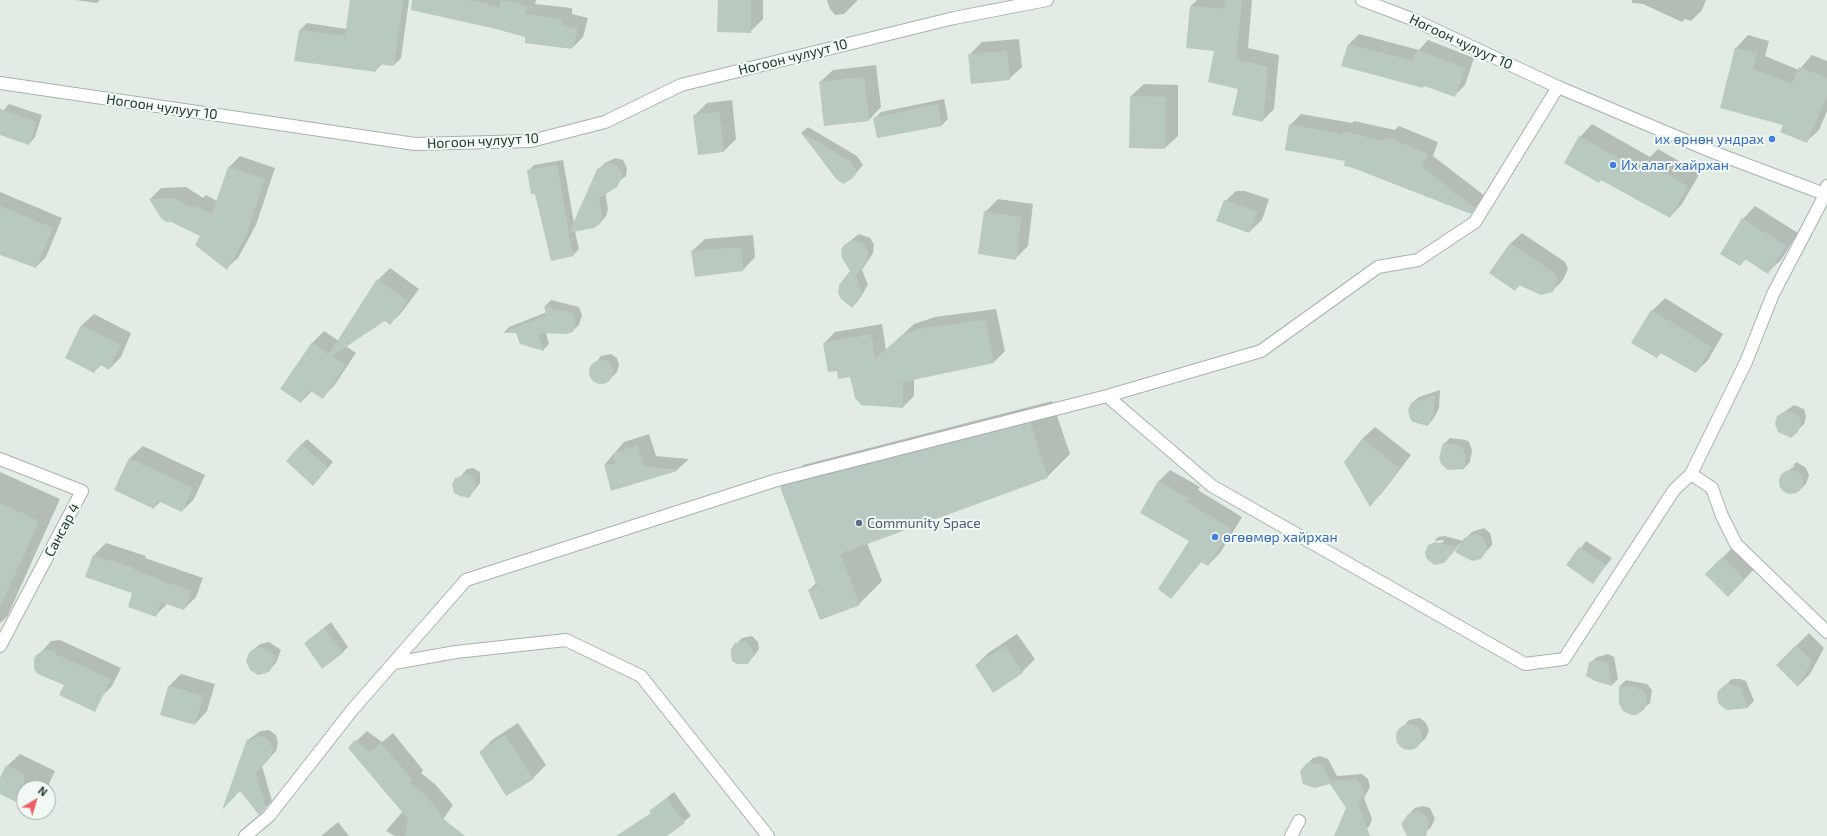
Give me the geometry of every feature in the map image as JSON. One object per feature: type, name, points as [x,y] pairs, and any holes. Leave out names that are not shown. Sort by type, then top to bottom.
[{"type":"street","name":"Ногоон чулуут 10","points":[[0,83],[415,144],[531,141],[606,122],[681,85],[954,18],[1047,0]]},
{"type":"street","name":"Ногоон чулуут 10","points":[[1362,0],[1412,19],[1558,87],[1713,152],[1826,192]]},
{"type":"street","points":[[245,836],[269,816],[353,709],[466,580],[777,480],[1107,396],[1261,351],[1378,267],[1418,260],[1475,222],[1558,87]]},
{"type":"street","points":[[1107,396],[1212,486],[1525,664],[1564,659],[1674,490],[1691,474],[1746,362],[1782,276],[1826,192]]},
{"type":"street","name":"Сансар 4","points":[[0,459],[82,491],[0,646]]},
{"type":"street","points":[[1691,474],[1712,488],[1722,516],[1736,544],[1827,632]]},
{"type":"street","points":[[394,663],[456,652],[566,640],[641,676],[768,836]]},
{"type":"street","points":[[1291,836],[1299,821]]},
{"type":"building","points":[[350,0],[403,0],[394,66],[377,64],[376,72],[294,61],[299,30],[345,36]]},
{"type":"building","points":[[412,0],[468,0],[500,7],[501,0],[527,6],[525,14],[562,19],[562,25],[578,29],[572,49],[525,43],[525,37],[411,10]]},
{"type":"building","points":[[718,0],[751,0],[751,33],[717,32]]},
{"type":"building","points":[[1226,0],[1242,0],[1236,59],[1268,67],[1263,122],[1232,115],[1238,89],[1208,82],[1214,51],[1186,48],[1190,6],[1224,9]]},
{"type":"building","points":[[1348,44],[1413,61],[1417,50],[1465,68],[1455,97],[1424,86],[1423,88],[1341,66]]},
{"type":"building","points":[[1735,48],[1757,53],[1753,69],[1792,84],[1799,67],[1827,78],[1827,95],[1807,143],[1780,132],[1783,125],[1720,108]]},
{"type":"building","points":[[1007,51],[1010,80],[971,84],[968,54]]},
{"type":"building","points":[[864,77],[869,121],[824,126],[819,82]]},
{"type":"building","points":[[1130,96],[1166,97],[1165,149],[1129,148]]},
{"type":"building","points":[[938,104],[942,126],[877,138],[873,118]]},
{"type":"building","points":[[0,109],[37,122],[29,145],[0,135]]},
{"type":"building","points":[[719,112],[724,152],[698,155],[693,115]]},
{"type":"building","points":[[1289,124],[1342,134],[1342,131],[1385,141],[1387,137],[1428,154],[1422,167],[1475,208],[1471,214],[1353,168],[1344,166],[1345,161],[1285,150]]},
{"type":"building","points":[[801,132],[851,162],[857,172],[853,178],[843,184],[836,179]]},
{"type":"building","points":[[1579,136],[1639,170],[1644,161],[1688,186],[1670,218],[1601,180],[1599,183],[1564,163]]},
{"type":"building","points":[[608,163],[617,166],[622,174],[622,178],[617,187],[599,198],[602,216],[600,224],[594,228],[569,233],[597,169]]},
{"type":"building","points":[[557,165],[574,256],[551,261],[535,194],[531,194],[527,170]]},
{"type":"building","points":[[228,167],[265,179],[246,236],[227,270],[195,245],[200,236],[172,222],[166,222],[161,218],[149,199],[175,198],[192,208],[194,205],[212,214]]},
{"type":"building","points":[[1224,200],[1257,212],[1249,233],[1216,221]]},
{"type":"building","points":[[0,206],[53,228],[36,268],[0,255]]},
{"type":"building","points":[[984,211],[1021,217],[1016,260],[978,254]]},
{"type":"building","points":[[1742,218],[1786,246],[1768,274],[1745,259],[1740,266],[1720,254]]},
{"type":"building","points":[[852,240],[864,244],[868,251],[867,260],[856,276],[862,292],[852,308],[841,299],[838,293],[839,285],[850,271],[842,258],[841,249]]},
{"type":"building","points":[[1510,243],[1554,273],[1558,280],[1553,292],[1541,295],[1519,285],[1515,291],[1489,273]]},
{"type":"building","points":[[741,247],[743,271],[695,277],[691,251]]},
{"type":"building","points":[[377,279],[408,301],[390,325],[385,321],[332,356],[345,365],[323,399],[309,390],[301,403],[280,389],[312,342],[329,354]]},
{"type":"building","points":[[544,306],[573,313],[576,321],[573,332],[566,334],[538,333],[544,351],[520,344],[516,333],[502,333],[546,315]]},
{"type":"building","points":[[1651,310],[1712,347],[1696,373],[1660,353],[1657,358],[1631,343]]},
{"type":"building","points":[[985,320],[994,363],[903,382],[903,408],[861,405],[855,398],[850,377],[838,379],[837,371],[828,372],[823,343],[871,334],[875,359],[902,335],[923,328]]},
{"type":"building","points":[[81,325],[120,345],[109,370],[99,364],[94,373],[65,358]]},
{"type":"building","points":[[601,360],[610,363],[613,372],[610,381],[601,384],[592,381],[589,372],[592,363]]},
{"type":"building","points":[[1435,395],[1433,415],[1428,426],[1413,422],[1410,419],[1408,410],[1411,403]]},
{"type":"building","points":[[1787,410],[1798,415],[1801,423],[1798,432],[1791,438],[1778,432],[1775,424],[1777,416]]},
{"type":"building","name":"Community Space","points":[[1030,423],[1048,478],[840,554],[860,605],[820,620],[808,590],[817,586],[780,487]]},
{"type":"building","points":[[1362,439],[1400,468],[1370,507],[1344,462]]},
{"type":"building","points":[[1443,443],[1455,444],[1463,449],[1466,456],[1464,469],[1448,470],[1441,464],[1439,457]]},
{"type":"building","points":[[301,444],[328,468],[313,486],[286,461]]},
{"type":"building","points":[[637,445],[645,467],[677,471],[611,491],[604,464],[616,465],[612,454]]},
{"type":"building","points":[[129,458],[193,488],[182,512],[158,501],[154,509],[114,490]]},
{"type":"building","points":[[1786,470],[1796,470],[1803,477],[1803,487],[1796,494],[1786,494],[1779,487],[1779,477]]},
{"type":"building","points":[[467,474],[474,478],[476,485],[469,498],[454,493],[452,484],[455,478]]},
{"type":"building","points":[[1158,481],[1189,499],[1187,502],[1231,529],[1208,566],[1201,562],[1171,599],[1158,589],[1189,541],[1140,513]]},
{"type":"building","points":[[0,503],[39,521],[0,607]]},
{"type":"building","points":[[1477,533],[1484,540],[1487,547],[1486,552],[1481,559],[1472,561],[1455,552],[1464,538]]},
{"type":"building","points":[[1435,542],[1458,547],[1444,563],[1434,565],[1426,558],[1425,552],[1428,545]]},
{"type":"building","points":[[1579,547],[1606,565],[1593,584],[1566,565]]},
{"type":"building","points":[[93,555],[134,568],[133,570],[191,591],[184,610],[161,602],[156,617],[128,607],[132,593],[85,577]]},
{"type":"building","points":[[1722,557],[1745,579],[1728,597],[1705,574]]},
{"type":"building","points":[[324,628],[343,653],[322,669],[304,643]]},
{"type":"building","points":[[746,641],[752,649],[753,656],[748,664],[737,664],[732,661],[731,649],[735,643]]},
{"type":"building","points":[[1796,645],[1812,661],[1798,687],[1776,665]]},
{"type":"building","points":[[1005,646],[1023,673],[993,693],[975,665]]},
{"type":"building","points":[[262,647],[276,656],[270,671],[258,675],[250,670],[246,661],[249,653],[253,649]]},
{"type":"building","points":[[44,650],[53,651],[57,655],[111,679],[95,712],[59,695],[64,685],[36,672],[34,668],[34,659],[36,655]]},
{"type":"building","points":[[1597,660],[1608,663],[1612,686],[1595,681],[1586,676],[1589,662]]},
{"type":"building","points":[[1729,684],[1740,687],[1748,708],[1729,710],[1725,709],[1719,704],[1717,696],[1718,691],[1725,685]]},
{"type":"building","points":[[168,686],[203,696],[195,725],[160,715]]},
{"type":"building","points":[[1619,686],[1637,687],[1645,693],[1647,702],[1644,710],[1636,715],[1623,711],[1619,704]]},
{"type":"building","points":[[1409,724],[1418,728],[1422,737],[1418,746],[1409,750],[1400,746],[1396,737],[1400,728]]},
{"type":"building","points":[[505,735],[534,779],[506,796],[479,752]]},
{"type":"building","points":[[258,736],[266,738],[270,741],[273,749],[270,758],[256,773],[266,808],[259,815],[240,791],[222,810],[247,739],[248,741]]},
{"type":"building","points":[[355,740],[370,752],[381,743],[413,781],[409,782],[425,795],[446,821],[465,836],[405,836],[408,819],[348,748]]},
{"type":"building","points":[[1309,762],[1322,765],[1331,781],[1356,779],[1362,785],[1364,794],[1358,805],[1370,836],[1334,836],[1346,808],[1330,784],[1315,788],[1303,784],[1300,771]]},
{"type":"building","points":[[6,765],[24,774],[24,780],[16,780],[16,802],[0,794],[0,778]]},
{"type":"building","points":[[667,798],[685,823],[667,836],[616,836],[651,813],[649,811]]},
{"type":"building","points":[[1416,811],[1424,814],[1429,821],[1426,836],[1407,836],[1401,824],[1408,814]]},
{"type":"place","name":"их өрнөн ундрах","points":[[1772,139]]},
{"type":"place","name":"Их алаг хайрхан","points":[[1613,165]]},
{"type":"place","name":"Community Space","points":[[859,523]]},
{"type":"place","name":"өгөөмөр хайрхан","points":[[1215,537]]}]
